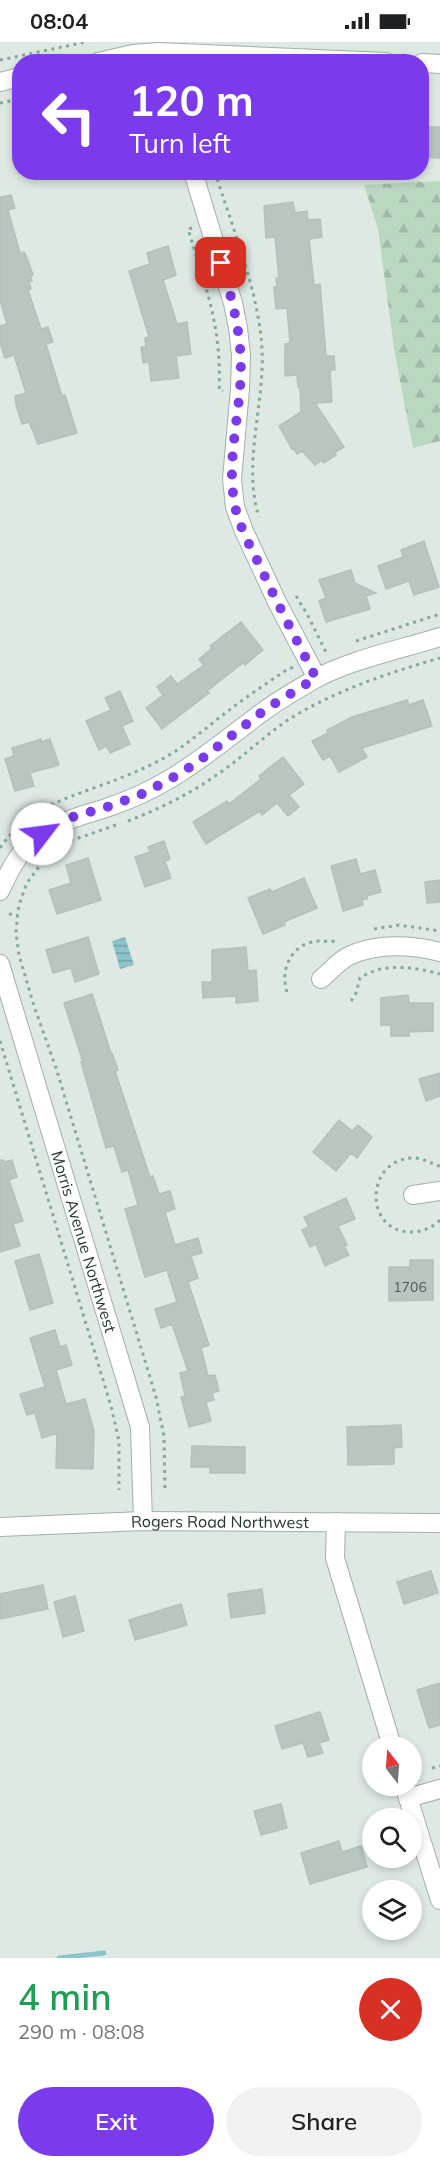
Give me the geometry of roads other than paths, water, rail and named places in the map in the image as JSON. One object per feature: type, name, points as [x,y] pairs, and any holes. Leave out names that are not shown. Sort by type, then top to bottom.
[{"type":"street","points":[[133,54],[158,52],[167,54]]},
{"type":"street","points":[[195,180],[235,311],[241,355],[240,394],[232,479],[235,507],[272,592],[316,678]]},
{"type":"street","points":[[0,891],[23,851],[42,834],[66,819],[142,794],[167,781],[195,764],[266,709],[316,678],[440,637]]},
{"type":"street","points":[[321,979],[349,955],[386,947],[415,946],[440,952]]},
{"type":"street","name":"Morris Avenue Northwest","points":[[0,964],[140,1427],[143,1521]]},
{"type":"street","points":[[413,1196],[440,1191]]},
{"type":"street","name":"Rogers Road Northwest","points":[[0,1527],[143,1521],[440,1523]]},
{"type":"street","points":[[336,1522],[335,1558],[389,1736]]},
{"type":"street","points":[[422,1791],[440,1789]]},
{"type":"street","points":[[407,1796],[440,1900]]},
{"type":"water","points":[[125,937],[134,965],[120,969],[112,941]]},
{"type":"waterway","points":[[59,1958],[104,1953]]}]
